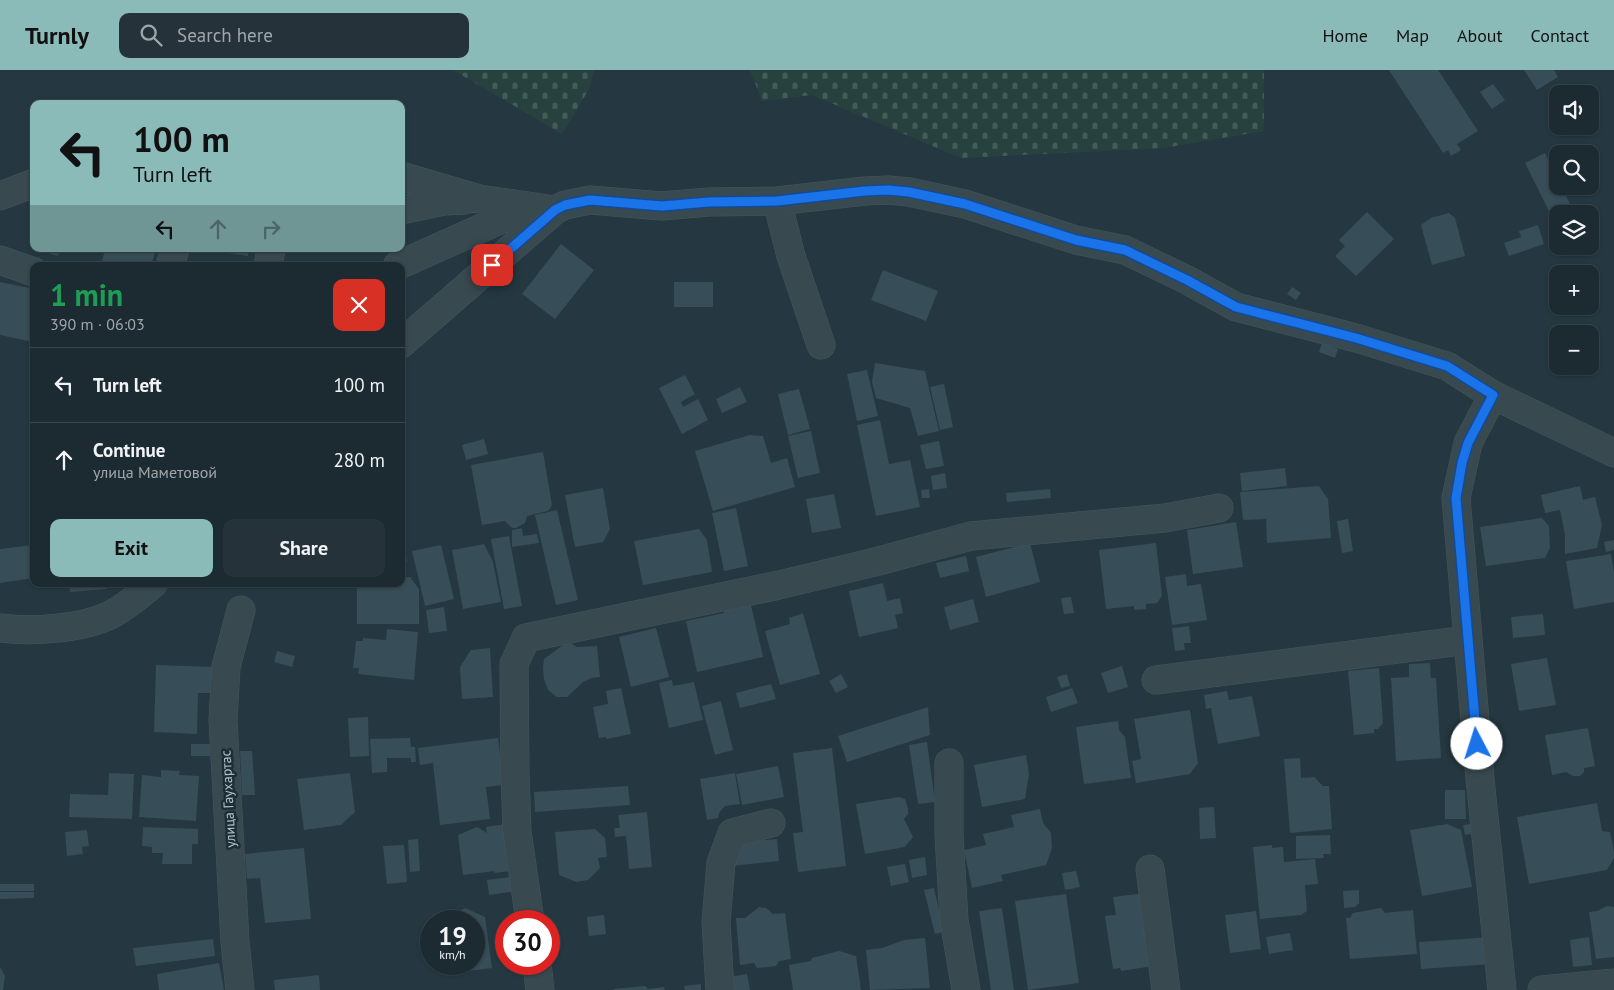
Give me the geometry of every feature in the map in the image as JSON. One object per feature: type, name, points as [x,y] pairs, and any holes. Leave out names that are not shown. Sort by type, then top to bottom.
[{"type":"street","points":[[405,177],[478,199],[542,208]]},
{"type":"street","points":[[0,196],[30,185]]},
{"type":"street","points":[[405,263],[542,208],[590,200],[662,206],[709,202],[777,201],[865,191],[888,190],[909,192],[965,204],[1076,240],[1125,250],[1187,280],[1236,307],[1356,338],[1447,366],[1493,395],[1614,453]]},
{"type":"street","points":[[405,209],[444,201],[478,199]]},
{"type":"street","points":[[777,201],[791,256],[821,345]]},
{"type":"street","points":[[405,341],[512,248],[542,208]]},
{"type":"street","points":[[0,260],[30,271]]},
{"type":"street","points":[[1493,395],[1468,443],[1462,463],[1456,498],[1480,779],[1502,990]]},
{"type":"street","points":[[528,910],[517,831],[514,772],[514,664],[526,638],[779,585],[971,536],[1165,518],[1219,508]]},
{"type":"street","points":[[0,628],[17,630],[70,627],[110,615],[138,597],[149,587]]},
{"type":"street","name":"улица Гаухартас","points":[[240,990],[223,720],[226,667],[241,610]]},
{"type":"street","points":[[1156,680],[1468,640]]},
{"type":"street","points":[[950,763],[949,835],[954,920],[966,990]]},
{"type":"street","points":[[720,990],[716,922],[721,863],[732,833],[771,823]]},
{"type":"street","points":[[1150,869],[1166,990]]},
{"type":"street","points":[[538,975],[540,990]]},
{"type":"street","points":[[1542,990],[1614,983]]},
{"type":"green space","points":[[453,70],[594,70],[589,89],[562,134]]},
{"type":"green space","points":[[750,70],[1264,70],[1264,131],[1164,148],[961,158],[812,95],[762,101]]},
{"type":"building","points":[[1389,70],[1438,70],[1478,131],[1457,144],[1461,150],[1451,156],[1448,150],[1443,153]]},
{"type":"building","points":[[1524,70],[1554,70],[1558,77],[1537,90]]},
{"type":"building","points":[[1493,84],[1505,100],[1492,109],[1480,92]]},
{"type":"building","points":[[1545,153],[1549,161],[1549,195],[1566,195],[1570,205],[1549,205],[1549,211],[1525,163]]},
{"type":"building","points":[[1367,212],[1394,239],[1356,276],[1335,256],[1345,246],[1339,240]]},
{"type":"building","points":[[1449,213],[1455,218],[1465,256],[1432,265],[1421,225],[1431,218]]},
{"type":"building","points":[[1538,225],[1544,244],[1509,256],[1504,243],[1521,237],[1519,231]]},
{"type":"building","points":[[561,244],[594,270],[555,319],[522,294]]},
{"type":"building","points":[[48,252],[59,252],[58,256]]},
{"type":"building","points":[[104,252],[155,252],[152,262],[102,262]]},
{"type":"building","points":[[222,252],[249,252],[248,256]]},
{"type":"building","points":[[883,270],[938,291],[926,321],[871,300]]},
{"type":"building","points":[[0,282],[30,288],[30,341],[0,335]]},
{"type":"building","points":[[674,282],[713,282],[713,307],[674,307]]},
{"type":"building","points":[[1292,287],[1301,293],[1296,300],[1287,294]]},
{"type":"building","points":[[1322,343],[1338,349],[1335,358],[1319,352]]},
{"type":"building","points":[[875,363],[925,371],[939,431],[918,436],[910,408],[876,398],[872,382]]},
{"type":"building","points":[[867,370],[878,416],[857,421],[847,374]]},
{"type":"building","points":[[685,375],[695,394],[681,402],[683,407],[698,399],[708,420],[682,434],[659,388]]},
{"type":"building","points":[[944,384],[953,427],[940,430],[930,387]]},
{"type":"building","points":[[740,387],[747,402],[722,413],[716,399]]},
{"type":"building","points":[[799,389],[810,429],[788,435],[778,394]]},
{"type":"building","points":[[880,420],[889,464],[910,460],[920,507],[876,516],[857,425]]},
{"type":"building","points":[[811,431],[820,473],[798,478],[788,436]]},
{"type":"building","points":[[750,435],[763,436],[771,463],[787,458],[795,487],[713,511],[695,451]]},
{"type":"building","points":[[484,439],[488,454],[466,460],[462,445]]},
{"type":"building","points":[[939,441],[944,466],[926,469],[920,445]]},
{"type":"building","points":[[543,452],[552,505],[548,511],[527,516],[525,523],[516,528],[512,528],[505,521],[482,525],[471,465]]},
{"type":"building","points":[[1285,468],[1287,486],[1242,491],[1240,473]]},
{"type":"building","points":[[945,473],[947,488],[933,490],[931,476]]},
{"type":"building","points":[[1319,486],[1328,499],[1331,538],[1267,543],[1266,519],[1243,520],[1240,492]]},
{"type":"building","points":[[1580,486],[1583,500],[1595,497],[1602,525],[1597,548],[1565,554],[1565,535],[1560,510],[1545,513],[1541,495]]},
{"type":"building","points":[[603,488],[610,529],[603,542],[575,547],[565,495]]},
{"type":"building","points":[[929,489],[930,498],[922,498],[921,490]]},
{"type":"building","points":[[1050,489],[1051,498],[1007,502],[1006,493]]},
{"type":"building","points":[[834,494],[841,528],[812,533],[806,499]]},
{"type":"building","points":[[736,508],[748,566],[724,571],[712,513]]},
{"type":"building","points":[[557,510],[578,600],[556,605],[535,515]]},
{"type":"building","points":[[1542,518],[1549,526],[1550,548],[1545,558],[1486,566],[1480,527]]},
{"type":"building","points":[[1348,519],[1353,551],[1342,553],[1337,521]]},
{"type":"building","points":[[1236,522],[1243,567],[1193,574],[1187,530]]},
{"type":"building","points":[[522,528],[523,536],[537,534],[539,543],[512,547],[512,530]]},
{"type":"building","points":[[699,529],[707,540],[712,572],[643,585],[634,541]]},
{"type":"building","points":[[509,536],[522,606],[504,609],[491,539]]},
{"type":"building","points":[[1614,540],[1614,550],[1606,552],[1604,542]]},
{"type":"building","points":[[1030,543],[1040,582],[986,597],[976,557]]},
{"type":"building","points":[[1156,543],[1162,596],[1157,603],[1146,604],[1146,609],[1134,610],[1134,606],[1106,609],[1099,550]]},
{"type":"building","points":[[484,544],[493,562],[501,602],[463,609],[452,550]]},
{"type":"building","points":[[30,545],[30,579],[0,583],[0,549]]},
{"type":"building","points":[[441,545],[454,599],[425,606],[412,551]]},
{"type":"building","points":[[1611,554],[1614,573],[1614,602],[1574,609],[1566,561]]},
{"type":"building","points":[[966,556],[969,571],[940,578],[936,563]]},
{"type":"building","points":[[1186,574],[1187,586],[1201,584],[1207,620],[1172,625],[1165,577]]},
{"type":"building","points":[[405,577],[410,577],[419,589],[419,624],[357,624],[357,587],[405,587]]},
{"type":"building","points":[[883,583],[887,601],[900,598],[903,613],[895,615],[898,628],[859,637],[849,591]]},
{"type":"building","points":[[69,587],[107,587],[107,589],[70,592]]},
{"type":"building","points":[[1071,597],[1074,613],[1064,614],[1061,598]]},
{"type":"building","points":[[973,599],[979,622],[950,630],[944,607]]},
{"type":"building","points":[[750,601],[763,657],[697,672],[686,621],[724,613],[723,607]]},
{"type":"building","points":[[444,607],[447,631],[429,633],[426,610]]},
{"type":"building","points":[[803,613],[820,674],[780,685],[765,631],[790,624],[789,618]]},
{"type":"building","points":[[1543,614],[1545,635],[1513,638],[1511,617]]},
{"type":"building","points":[[1189,626],[1191,643],[1184,643],[1185,650],[1175,651],[1172,628]]},
{"type":"building","points":[[656,628],[669,677],[631,687],[619,637]]},
{"type":"building","points":[[387,629],[418,632],[414,680],[358,674],[359,668],[353,668],[356,641],[363,641],[363,638],[386,640]]},
{"type":"building","points":[[571,643],[577,647],[597,646],[600,677],[591,678],[583,682],[567,697],[557,697],[548,690],[544,679],[544,659],[563,645]]},
{"type":"building","points":[[490,648],[493,697],[462,699],[460,667],[471,650]]},
{"type":"building","points":[[277,651],[295,656],[292,667],[274,662]]},
{"type":"building","points":[[1547,658],[1556,705],[1519,711],[1511,664]]},
{"type":"building","points":[[1430,663],[1431,678],[1436,678],[1441,758],[1396,761],[1391,678],[1409,677],[1409,664]]},
{"type":"building","points":[[156,665],[214,667],[214,693],[198,693],[197,734],[154,732]]},
{"type":"building","points":[[1122,666],[1128,687],[1108,693],[1101,673]]},
{"type":"building","points":[[1379,668],[1383,723],[1378,729],[1374,729],[1374,733],[1354,735],[1348,671]]},
{"type":"building","points":[[841,674],[848,687],[836,693],[829,681]]},
{"type":"building","points":[[1067,674],[1070,686],[1061,688],[1057,677]]},
{"type":"building","points":[[672,680],[673,686],[694,682],[703,720],[669,728],[659,683]]},
{"type":"building","points":[[771,684],[776,699],[740,708],[736,693]]},
{"type":"building","points":[[621,688],[631,734],[607,739],[606,737],[599,738],[593,707],[608,704],[606,691]]},
{"type":"building","points":[[1072,688],[1078,703],[1051,712],[1046,697]]},
{"type":"building","points":[[1227,691],[1229,700],[1252,696],[1260,736],[1218,744],[1211,708],[1206,709],[1204,695]]},
{"type":"building","points":[[721,701],[733,750],[715,755],[702,706]]},
{"type":"building","points":[[928,707],[930,735],[847,762],[838,736]]},
{"type":"building","points":[[1190,710],[1198,763],[1190,774],[1136,783],[1132,761],[1141,759],[1134,719]]},
{"type":"building","points":[[368,717],[369,756],[350,757],[348,718]]},
{"type":"building","points":[[1118,721],[1119,730],[1125,737],[1131,778],[1084,784],[1076,727]]},
{"type":"building","points":[[1588,728],[1595,766],[1584,768],[1584,772],[1580,776],[1573,776],[1566,772],[1552,775],[1545,735]]},
{"type":"building","points":[[410,738],[411,747],[415,747],[416,762],[411,762],[411,758],[387,758],[387,772],[372,773],[370,739]]},
{"type":"building","points":[[498,738],[504,785],[486,787],[490,819],[440,825],[433,763],[420,765],[418,748]]},
{"type":"building","points":[[927,742],[935,802],[918,804],[909,745]]},
{"type":"building","points":[[191,744],[210,744],[210,756],[191,756]]},
{"type":"building","points":[[832,748],[846,866],[798,872],[793,833],[803,832],[793,753]]},
{"type":"building","points":[[240,751],[252,751],[255,795],[242,795]]},
{"type":"building","points":[[1026,755],[1029,774],[1025,799],[982,807],[974,765]]},
{"type":"building","points":[[1300,758],[1301,778],[1314,777],[1323,786],[1329,786],[1332,829],[1290,833],[1284,759]]},
{"type":"building","points":[[778,766],[784,797],[742,805],[736,774]]},
{"type":"building","points":[[161,770],[180,771],[179,775],[199,776],[196,821],[139,817],[142,775],[161,777]]},
{"type":"building","points":[[109,773],[134,774],[132,819],[69,817],[70,794],[108,795]]},
{"type":"building","points":[[350,773],[355,812],[341,825],[304,830],[297,779]]},
{"type":"building","points":[[735,773],[740,804],[725,806],[719,813],[718,818],[707,820],[700,779]]},
{"type":"building","points":[[628,786],[630,805],[535,812],[534,792]]},
{"type":"building","points":[[1445,790],[1465,790],[1466,819],[1445,819]]},
{"type":"building","points":[[899,797],[905,799],[908,814],[904,819],[913,837],[905,847],[865,854],[856,804]]},
{"type":"building","points":[[1597,803],[1602,831],[1610,832],[1614,852],[1614,858],[1607,870],[1529,884],[1517,817]]},
{"type":"building","points":[[1214,807],[1216,838],[1200,839],[1199,808]]},
{"type":"building","points":[[1040,809],[1043,823],[1051,833],[1052,848],[1046,865],[1001,875],[1003,881],[972,888],[964,850],[986,845],[983,834],[1014,827],[1011,815]]},
{"type":"building","points":[[647,812],[652,867],[629,869],[626,836],[615,837],[614,828],[620,828],[618,815]]},
{"type":"building","points":[[506,824],[513,871],[494,873],[494,871],[463,875],[458,835],[477,827],[487,833],[486,827]]},
{"type":"building","points":[[1447,824],[1461,830],[1472,887],[1422,896],[1410,830]]},
{"type":"building","points":[[1471,824],[1472,834],[1465,835],[1463,825]]},
{"type":"building","points":[[143,827],[198,829],[198,844],[192,844],[192,864],[162,864],[163,853],[152,853],[152,847],[142,846]]},
{"type":"building","points":[[595,829],[605,838],[607,857],[598,858],[600,868],[588,880],[576,882],[559,875],[555,832]]},
{"type":"building","points":[[87,830],[89,846],[82,847],[83,854],[67,856],[65,832]]},
{"type":"building","points":[[1330,835],[1331,854],[1323,854],[1324,858],[1296,859],[1296,836]]},
{"type":"building","points":[[418,839],[420,871],[410,872],[408,840]]},
{"type":"building","points":[[777,839],[779,861],[732,866],[738,842]]},
{"type":"building","points":[[404,845],[407,882],[387,884],[383,846]]},
{"type":"building","points":[[1272,845],[1272,848],[1283,847],[1284,862],[1315,859],[1318,884],[1305,885],[1307,911],[1301,915],[1260,919],[1253,847]]},
{"type":"building","points":[[304,848],[311,919],[265,923],[260,878],[247,879],[245,854]]},
{"type":"building","points":[[925,857],[927,875],[912,878],[909,860]]},
{"type":"building","points":[[905,864],[909,882],[891,886],[887,867]]},
{"type":"building","points":[[1076,871],[1080,887],[1065,890],[1062,873]]},
{"type":"building","points":[[517,876],[518,891],[489,895],[487,880]]},
{"type":"building","points":[[0,884],[34,884],[34,891],[0,891]]},
{"type":"building","points":[[934,888],[944,932],[935,934],[924,890]]},
{"type":"building","points":[[1359,890],[1359,903],[1355,907],[1344,908],[1343,891]]},
{"type":"building","points":[[0,892],[34,892],[34,898],[0,899]]},
{"type":"building","points":[[1146,893],[1153,966],[1121,971],[1120,968],[1113,969],[1105,916],[1116,915],[1113,897]]},
{"type":"building","points":[[1066,894],[1079,983],[1028,990],[1015,901]]},
{"type":"building","points":[[1607,906],[1614,907],[1614,957],[1596,959],[1589,912],[1597,911]]},
{"type":"building","points":[[759,907],[766,908],[773,914],[785,913],[791,959],[779,961],[776,966],[757,968],[754,963],[740,965],[736,918],[745,918]]},
{"type":"building","points":[[1002,908],[1014,990],[991,990],[979,911]]},
{"type":"building","points":[[1381,908],[1385,913],[1413,910],[1417,954],[1350,959],[1346,918],[1350,918],[1353,913]]},
{"type":"building","points":[[1256,911],[1261,949],[1230,953],[1225,915]]},
{"type":"building","points":[[604,915],[606,934],[589,936],[587,917]]},
{"type":"building","points":[[485,917],[492,968],[485,969]]},
{"type":"building","points":[[1290,933],[1293,950],[1269,954],[1266,937]]},
{"type":"building","points":[[1491,937],[1493,964],[1421,969],[1419,942]]},
{"type":"building","points":[[1589,937],[1592,965],[1573,967],[1570,940]]},
{"type":"building","points":[[925,938],[930,988],[870,990],[866,950],[882,948],[904,940]]},
{"type":"building","points":[[213,939],[215,956],[136,966],[133,948]]},
{"type":"building","points":[[839,951],[856,956],[861,990],[793,990],[789,965],[811,961],[812,958]]},
{"type":"building","points":[[219,963],[224,990],[159,990],[157,974]]},
{"type":"building","points":[[0,967],[5,976],[3,990],[0,990]]},
{"type":"building","points":[[747,974],[750,990],[730,990],[728,977]]},
{"type":"building","points":[[319,975],[320,990],[275,990],[274,980]]},
{"type":"building","points":[[701,984],[701,990],[685,990],[684,986]]},
{"type":"building","points":[[645,986],[648,989],[664,987],[665,990],[614,990],[614,989]]},
{"type":"route","points":[[492,265],[555,210],[565,205],[590,200],[662,206],[709,202],[777,201],[865,191],[888,190],[909,192],[965,204],[1076,240],[1125,250],[1187,280],[1236,307],[1356,338],[1447,366],[1493,395],[1468,443],[1462,463],[1456,498],[1477,744]]}]
